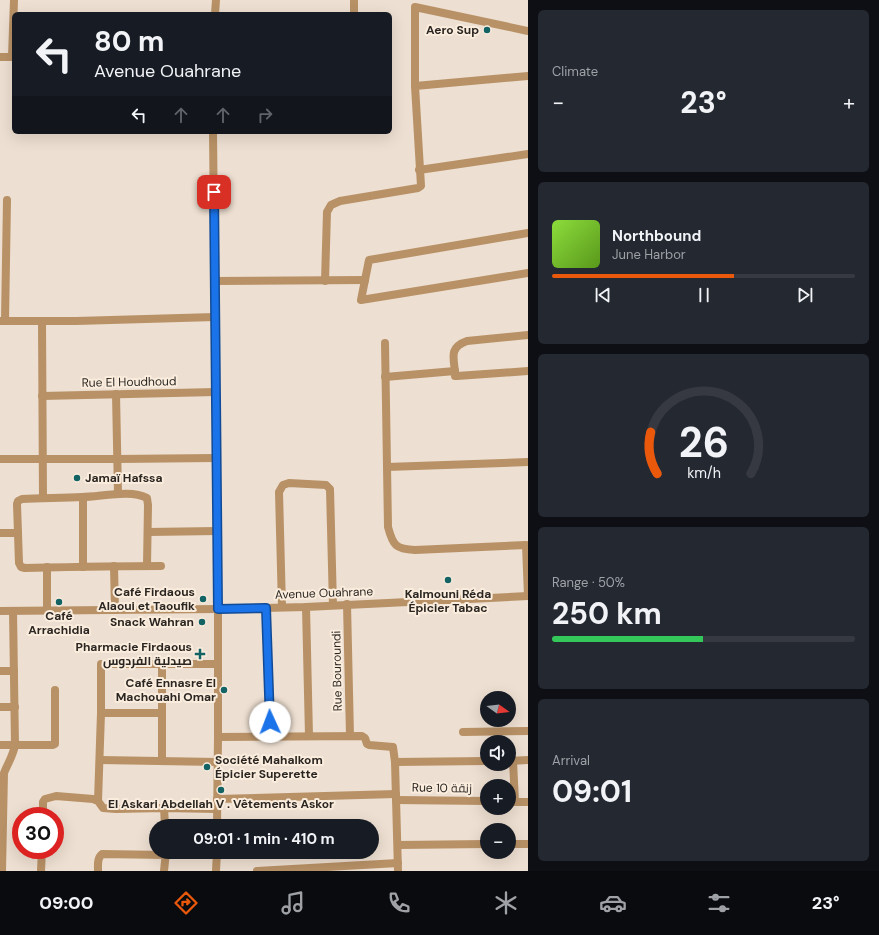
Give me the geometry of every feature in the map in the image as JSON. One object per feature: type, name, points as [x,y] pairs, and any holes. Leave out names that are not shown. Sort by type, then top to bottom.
[{"type":"street","points":[[14,0],[14,12]]},
{"type":"street","points":[[215,12],[216,0]]},
{"type":"street","points":[[354,0],[354,12]]},
{"type":"street","points":[[326,281],[327,216],[328,208],[331,205],[340,201],[420,187],[415,86],[415,7],[528,31]]},
{"type":"street","points":[[0,57],[12,57]]},
{"type":"street","points":[[415,86],[528,76]]},
{"type":"street","points":[[213,134],[218,609],[217,819]]},
{"type":"street","points":[[420,170],[528,154]]},
{"type":"street","points":[[7,200],[2,321],[215,317]]},
{"type":"street","points":[[528,233],[369,260],[361,300],[528,273]]},
{"type":"street","points":[[215,281],[365,280]]},
{"type":"street","points":[[42,321],[43,498]]},
{"type":"street","points":[[528,335],[467,341],[454,348],[453,355],[455,376],[528,371]]},
{"type":"street","points":[[385,343],[388,527],[392,540],[398,547],[415,550],[526,545],[528,596]]},
{"type":"street","points":[[385,377],[455,371]]},
{"type":"street","name":"Rue El Houdhoud","points":[[42,396],[216,392]]},
{"type":"street","points":[[116,394],[118,494]]},
{"type":"street","points":[[0,459],[118,460],[216,458]]},
{"type":"street","points":[[387,467],[528,462]]},
{"type":"street","points":[[282,607],[279,492],[283,485],[289,483],[326,485],[330,489],[333,605]]},
{"type":"street","points":[[147,566],[147,498],[141,495],[118,494],[43,498],[18,501],[19,563],[21,567],[161,566]]},
{"type":"street","points":[[83,566],[84,497]]},
{"type":"street","points":[[148,532],[217,531]]},
{"type":"street","points":[[0,534],[18,533]]},
{"type":"street","points":[[114,566],[115,610]]},
{"type":"street","points":[[46,568],[47,611]]},
{"type":"street","name":"Avenue Ouahrane","points":[[0,611],[306,607],[528,596]]},
{"type":"street","name":"Rue Bouroundi","points":[[347,604],[350,736]]},
{"type":"street","points":[[306,607],[309,736]]},
{"type":"street","points":[[266,608],[271,736]]},
{"type":"street","points":[[2,871],[4,773],[13,754],[14,745],[15,707],[13,611]]},
{"type":"street","points":[[98,802],[102,713],[101,664],[218,664]]},
{"type":"street","points":[[162,664],[162,761]]},
{"type":"street","points":[[0,671],[14,671]]},
{"type":"street","points":[[0,745],[55,744],[54,690]]},
{"type":"street","points":[[0,707],[15,707]]},
{"type":"street","points":[[102,713],[162,713]]},
{"type":"street","points":[[463,732],[528,731]]},
{"type":"street","points":[[218,737],[362,736],[369,745],[393,748],[395,762],[398,867],[257,871]]},
{"type":"street","points":[[100,760],[217,762]]},
{"type":"street","points":[[516,761],[528,760]]},
{"type":"street","points":[[395,762],[480,761]]},
{"type":"street","points":[[43,807],[45,798],[56,796],[94,799],[103,808],[217,809]]},
{"type":"street","name":"Rue 10 زنقة","points":[[217,799],[396,797],[480,801]]},
{"type":"street","points":[[516,802],[528,802]]},
{"type":"street","points":[[164,808],[165,819]]},
{"type":"street","points":[[398,845],[480,844]]},
{"type":"street","points":[[516,844],[528,844]]},
{"type":"street","points":[[98,871],[98,860],[99,856],[102,854],[149,854]]},
{"type":"street","points":[[41,871],[42,859]]},
{"type":"street","points":[[164,871],[165,859]]},
{"type":"street","points":[[216,871],[217,859]]},
{"type":"place","name":"Aero Sup","points":[[487,30]]},
{"type":"place","name":"Jamaï Hafssa","points":[[77,478]]},
{"type":"place","name":"Kalmouni Réda Épicier Tabac","points":[[448,580]]},
{"type":"place","name":"Café Firdaous Alaoui et Taoufik","points":[[203,599]]},
{"type":"place","name":"Café Arrachidia","points":[[59,602]]},
{"type":"place","name":"Snack Wahran","points":[[202,622]]},
{"type":"place","name":"Pharmacie Firdaous صيدلية الفردوس","points":[[200,654]]},
{"type":"place","name":"Café Ennasre El Machouahi Omar","points":[[224,690]]},
{"type":"place","name":"Société Mahalkom Épicier Superette","points":[[207,767]]},
{"type":"place","name":"El Askari Abdellah V . Vêtements Askor","points":[[221,790]]},
{"type":"route","points":[[214,192],[218,609],[266,608],[270,722]]}]
